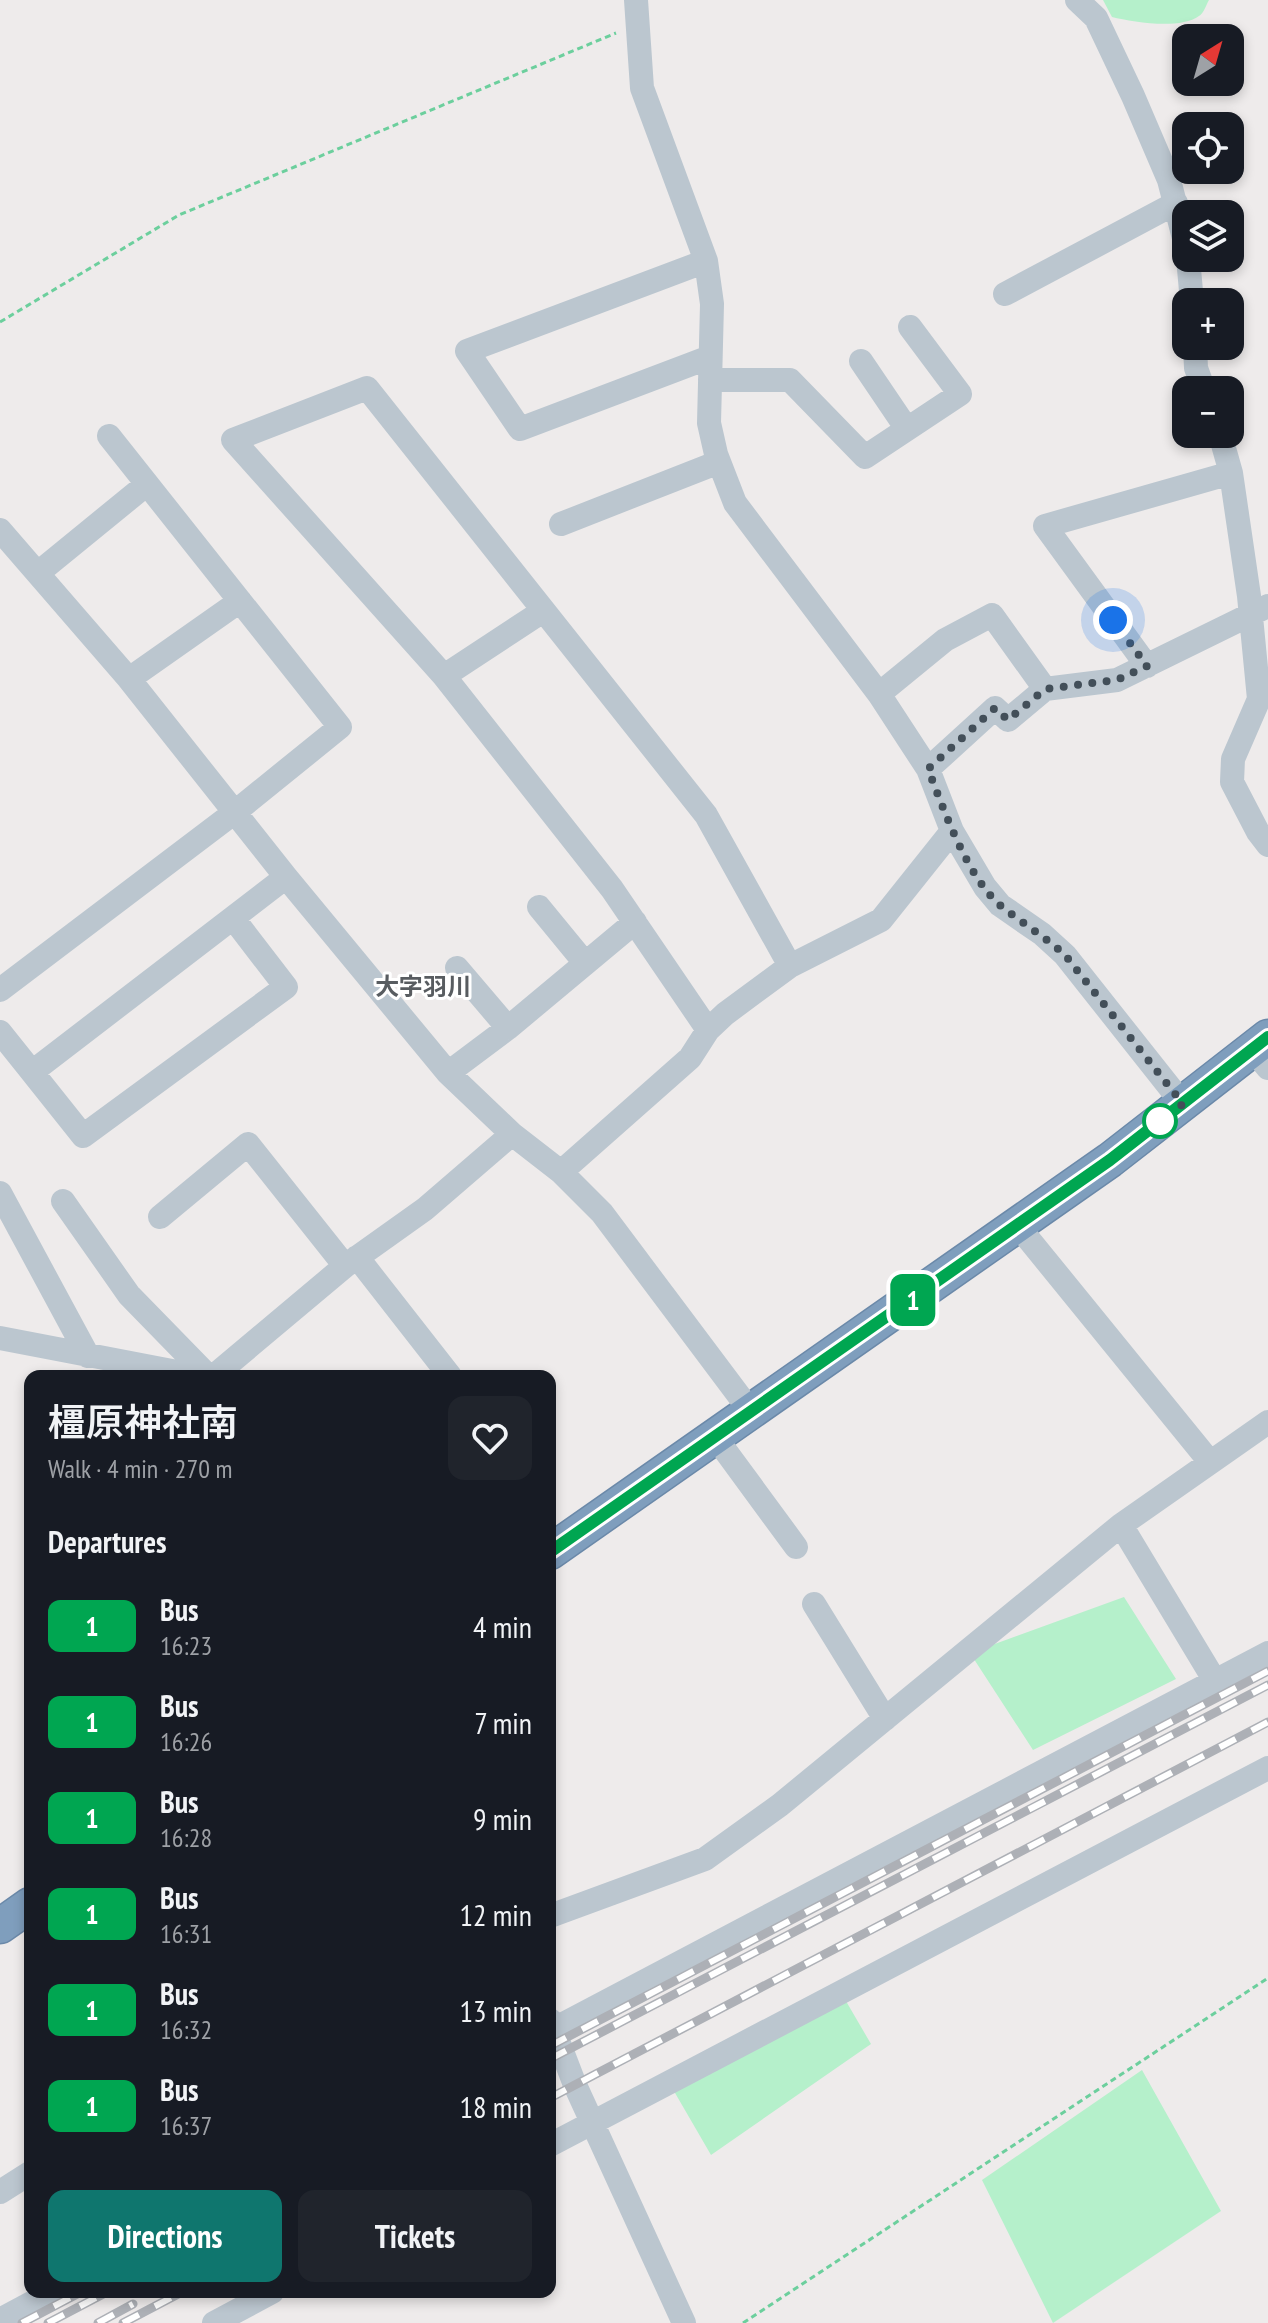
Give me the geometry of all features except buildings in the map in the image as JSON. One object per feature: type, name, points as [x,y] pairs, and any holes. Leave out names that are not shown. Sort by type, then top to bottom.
[{"type":"highway","points":[[556,1548],[1018,1226],[1183,1104],[1263,1051]]},
{"type":"highway","points":[[0,1926],[24,1909]]},
{"type":"street","points":[[1077,0],[1096,18],[1163,166],[1175,200]]},
{"type":"street","points":[[637,12],[642,88],[706,261],[712,304],[709,423],[719,462],[735,503],[879,694],[928,769],[952,831],[985,887],[1000,905],[1042,934],[1065,955],[1183,1104]]},
{"type":"street","points":[[1005,294],[1172,205]]},
{"type":"street","points":[[706,261],[467,351],[520,429],[710,369],[790,380],[865,457],[960,394],[910,327]]},
{"type":"street","points":[[861,361],[907,429]]},
{"type":"street","points":[[708,1030],[612,889],[444,676],[233,440],[367,388],[706,815],[790,966]]},
{"type":"street","points":[[0,990],[235,812],[340,727],[109,436]]},
{"type":"street","points":[[1224,448],[1259,612],[1259,699],[1233,759],[1232,782],[1268,845]]},
{"type":"street","points":[[561,524],[719,462]]},
{"type":"street","points":[[1147,666],[1052,524],[1231,473]]},
{"type":"street","points":[[38,573],[147,484]]},
{"type":"street","points":[[0,530],[129,679],[286,877],[448,1073],[512,1134],[561,1172],[602,1213],[752,1413]]},
{"type":"street","points":[[129,679],[240,601]]},
{"type":"street","points":[[444,676],[543,611]]},
{"type":"street","points":[[928,769],[995,708],[1008,720],[1045,689],[1117,680],[1259,612]]},
{"type":"street","points":[[879,694],[945,640],[992,615],[1045,689]]},
{"type":"street","points":[[561,1172],[690,1058],[708,1030],[725,1014],[790,966],[881,920],[952,831]]},
{"type":"street","points":[[32,1072],[286,877]]},
{"type":"street","points":[[539,907],[585,963]]},
{"type":"street","points":[[0,1032],[83,1136],[286,987],[233,918]]},
{"type":"street","points":[[448,1073],[508,1028],[635,922]]},
{"type":"street","points":[[457,968],[508,1028]]},
{"type":"street","points":[[218,1370],[351,1262],[425,1209],[512,1134]]},
{"type":"street","points":[[160,1217],[248,1144],[445,1370]]},
{"type":"street","points":[[0,1193],[88,1356]]},
{"type":"street","points":[[63,1201],[129,1295],[205,1370]]},
{"type":"street","points":[[1018,1226],[1210,1462]]},
{"type":"street","points":[[0,1338],[144,1370]]},
{"type":"street","points":[[556,1914],[705,1859],[780,1805],[1121,1525],[1268,1422]]},
{"type":"street","points":[[716,1438],[796,1547]]},
{"type":"street","points":[[1121,1525],[1215,1681]]},
{"type":"street","points":[[814,1604],[885,1719]]},
{"type":"street","points":[[556,2024],[1268,1653]]},
{"type":"street","points":[[556,2142],[1268,1768]]},
{"type":"street","points":[[556,2039],[684,2323]]},
{"type":"street","points":[[0,2192],[24,2177]]},
{"type":"street","points":[[0,2320],[41,2298]]},
{"type":"street","points":[[214,2323],[261,2298]]},
{"type":"path","points":[[0,322],[179,215],[637,12]]},
{"type":"path","points":[[743,2323],[1268,1978]]},
{"type":"green space","points":[[1103,0],[1209,0],[1199,16],[1169,24],[1112,17]]},
{"type":"green space","points":[[1124,1597],[1176,1679],[1033,1750],[970,1653]]},
{"type":"green space","points":[[843,1996],[871,2044],[711,2155],[671,2086]]},
{"type":"green space","points":[[1142,2070],[1221,2211],[1053,2323],[982,2180]]},
{"type":"railway","points":[[556,2043],[1268,1671]]},
{"type":"railway","points":[[556,2056],[1268,1685]]},
{"type":"railway","points":[[556,2095],[1268,1722]]},
{"type":"railway","points":[[22,2323],[70,2298]]},
{"type":"railway","points":[[48,2323],[96,2298]]},
{"type":"railway","points":[[123,2323],[171,2298]]},
{"type":"railway","points":[[98,2323],[133,2304]]},
{"type":"bus line","name":"1","points":[[556,1548],[1110,1160],[1268,1037]]},
{"type":"district","name":"大字羽川","points":[[423,987]]},
{"type":"route","points":[[1113,620],[1147,666],[1117,680],[1045,689],[1008,720],[995,708],[928,769],[952,831],[985,887],[1000,905],[1042,934],[1065,955],[1183,1104],[1160,1121]]}]
